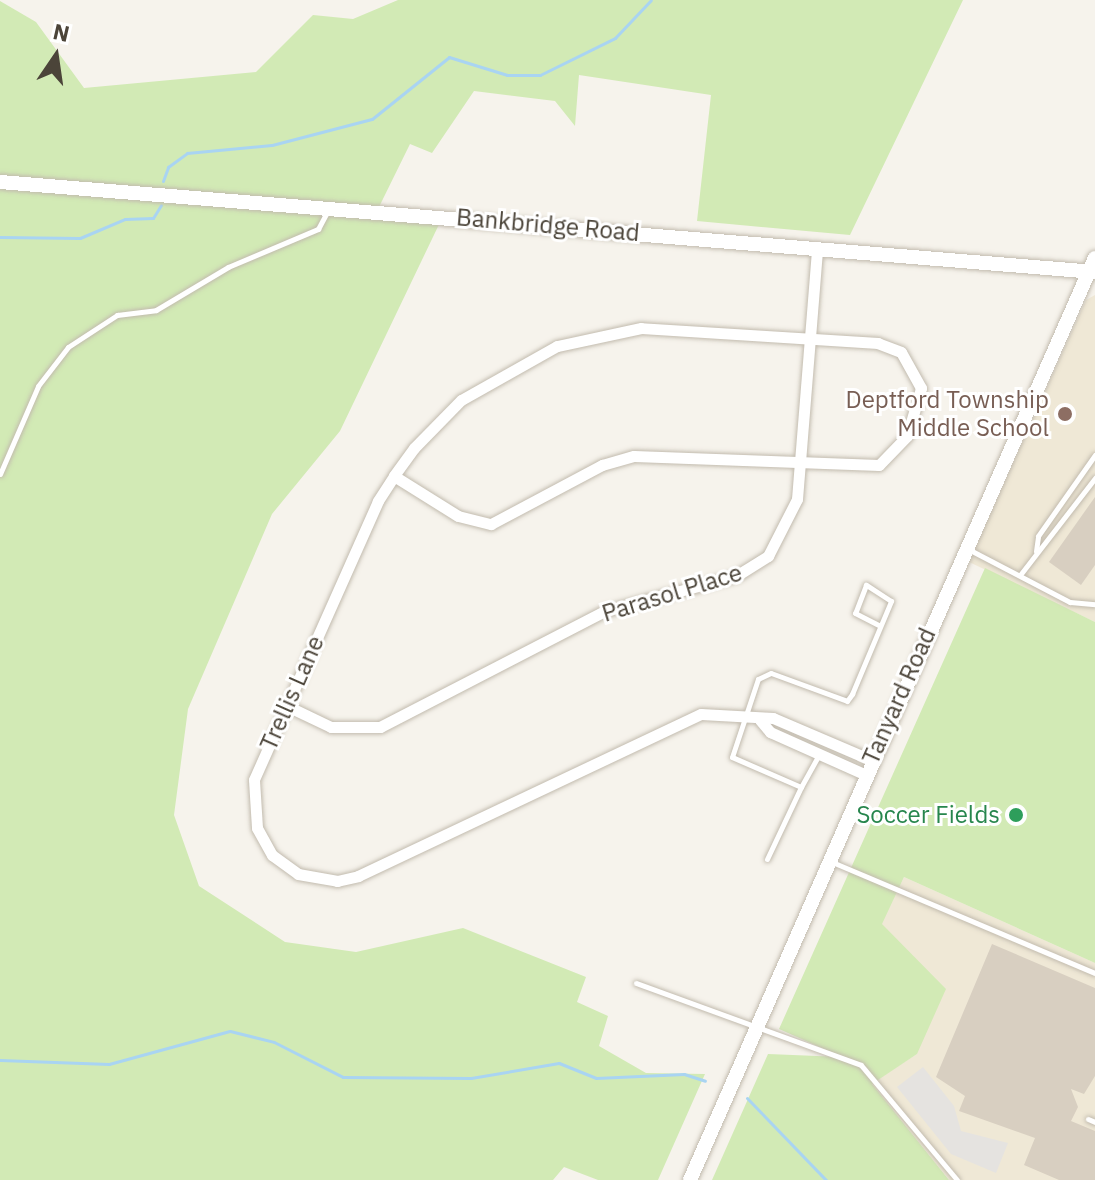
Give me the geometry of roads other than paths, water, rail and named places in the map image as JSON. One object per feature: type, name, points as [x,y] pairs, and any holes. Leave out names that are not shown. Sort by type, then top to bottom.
[{"type":"street","name":"Bankbridge Road","points":[[0,182],[817,248],[1093,267]]},
{"type":"street","name":"Parasol Place","points":[[287,706],[331,727],[380,727],[605,611],[755,567],[791,523],[817,248]]},
{"type":"street","name":"Tanyard Road","points":[[690,1180],[867,767],[1093,267]]},
{"type":"street","name":"Trellis Lane","points":[[394,476],[458,516],[491,524],[602,465],[634,456],[879,465],[907,436],[920,396],[914,368],[890,346],[809,337],[641,328],[557,346],[461,400],[394,476],[254,780],[257,828],[272,855],[298,874],[337,881],[674,723],[701,714],[760,720],[819,754],[867,767]]},
{"type":"street","name":"Trellis Lane","points":[[760,720],[773,718],[867,767]]},
{"type":"lane","points":[[0,474],[38,386],[68,347],[117,315],[156,310],[228,267],[318,229],[329,208]]},
{"type":"lane","points":[[1036,552],[1038,536],[1095,455]]},
{"type":"lane","points":[[1020,575],[1095,478]]},
{"type":"lane","points":[[965,548],[1070,602],[1095,604]]},
{"type":"lane","points":[[801,787],[732,757],[764,674],[847,701],[880,626],[891,598],[866,585],[855,613],[880,626]]},
{"type":"lane","points":[[767,859],[819,754]]},
{"type":"lane","points":[[827,861],[1095,973]]},
{"type":"lane","points":[[636,983],[758,1022],[861,1065],[957,1180]]},
{"type":"waterway","points":[[163,181],[168,167],[187,153],[272,145],[372,119],[449,57],[507,75],[540,75],[615,38],[651,0]]},
{"type":"waterway","points":[[0,237],[80,238],[125,219],[153,218],[161,205]]},
{"type":"waterway","points":[[0,1060],[109,1064],[230,1031],[274,1042],[343,1077],[471,1078],[559,1063],[596,1078],[684,1074],[705,1081]]},
{"type":"waterway","points":[[747,1098],[826,1180]]},
{"type":"place","name":"Deptford Township Middle School","points":[[1065,414]]},
{"type":"place","name":"Soccer Fields","points":[[1016,815]]}]
